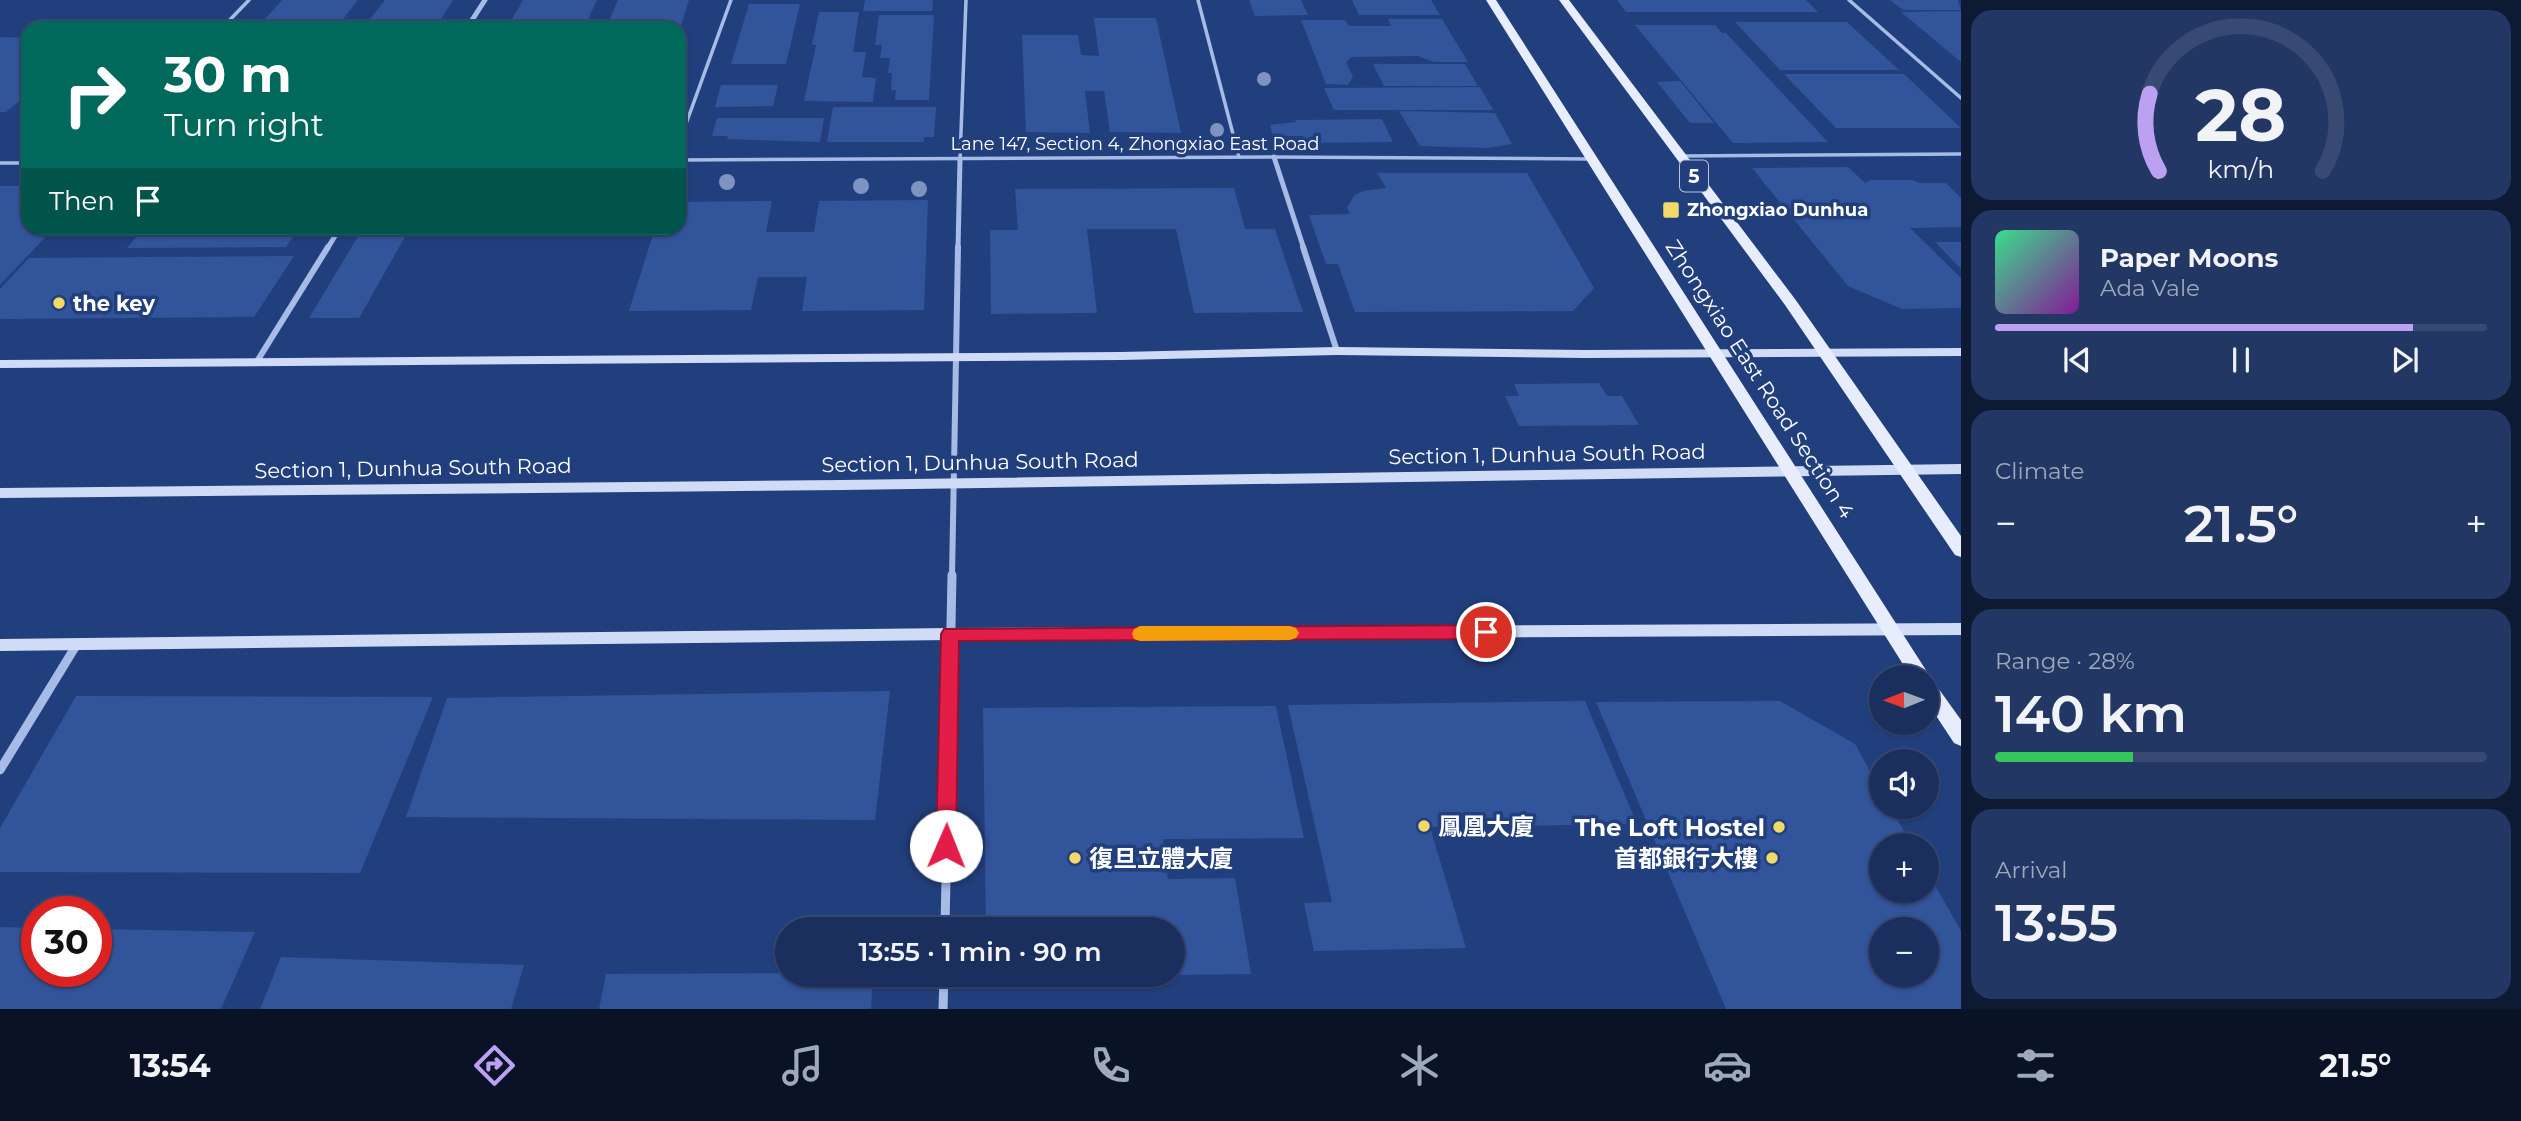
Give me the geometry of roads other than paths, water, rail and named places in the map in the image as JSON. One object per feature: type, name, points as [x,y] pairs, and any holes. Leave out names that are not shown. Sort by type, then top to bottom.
[{"type":"main road","name":"Zhongxiao East Road Section 4","points":[[1491,0],[1914,665]]},
{"type":"main road","name":"5","points":[[1564,0],[1790,302],[1902,469],[1961,550]]},
{"type":"main road","points":[[0,364],[1337,351],[1717,354],[1961,352]]},
{"type":"main road","name":"Section 1, Dunhua South Road","points":[[0,493],[953,484],[1961,469]]},
{"type":"main road","points":[[0,645],[950,634],[1961,629]]},
{"type":"main road","points":[[1939,703],[1961,737]]},
{"type":"street","points":[[472,21],[485,0]]},
{"type":"street","points":[[1274,157],[1337,351]]},
{"type":"street","points":[[945,917],[960,159]]},
{"type":"street","points":[[256,363],[336,235]]},
{"type":"street","points":[[0,770],[77,644]]},
{"type":"street","points":[[943,1009],[944,987]]},
{"type":"lane","points":[[229,21],[249,0]]},
{"type":"lane","points":[[686,124],[731,0]]},
{"type":"lane","points":[[960,159],[966,0]]},
{"type":"lane","points":[[1198,0],[1239,157]]},
{"type":"lane","points":[[1849,0],[1961,98]]},
{"type":"lane","points":[[1679,156],[1961,154]]},
{"type":"lane","name":"Lane 147, Section 4, Zhongxiao East Road","points":[[686,160],[1239,157],[1591,159]]},
{"type":"lane","points":[[0,163],[21,163]]},
{"type":"place","name":"Zhongxiao Dunhua","points":[[1671,210]]},
{"type":"place","name":"the key","points":[[59,303]]},
{"type":"place","name":"鳳凰大廈","points":[[1424,826]]},
{"type":"place","name":"The Loft Hostel","points":[[1779,827]]},
{"type":"place","name":"復旦立體大廈","points":[[1075,858]]},
{"type":"place","name":"首都銀行大樓","points":[[1772,858]]}]
